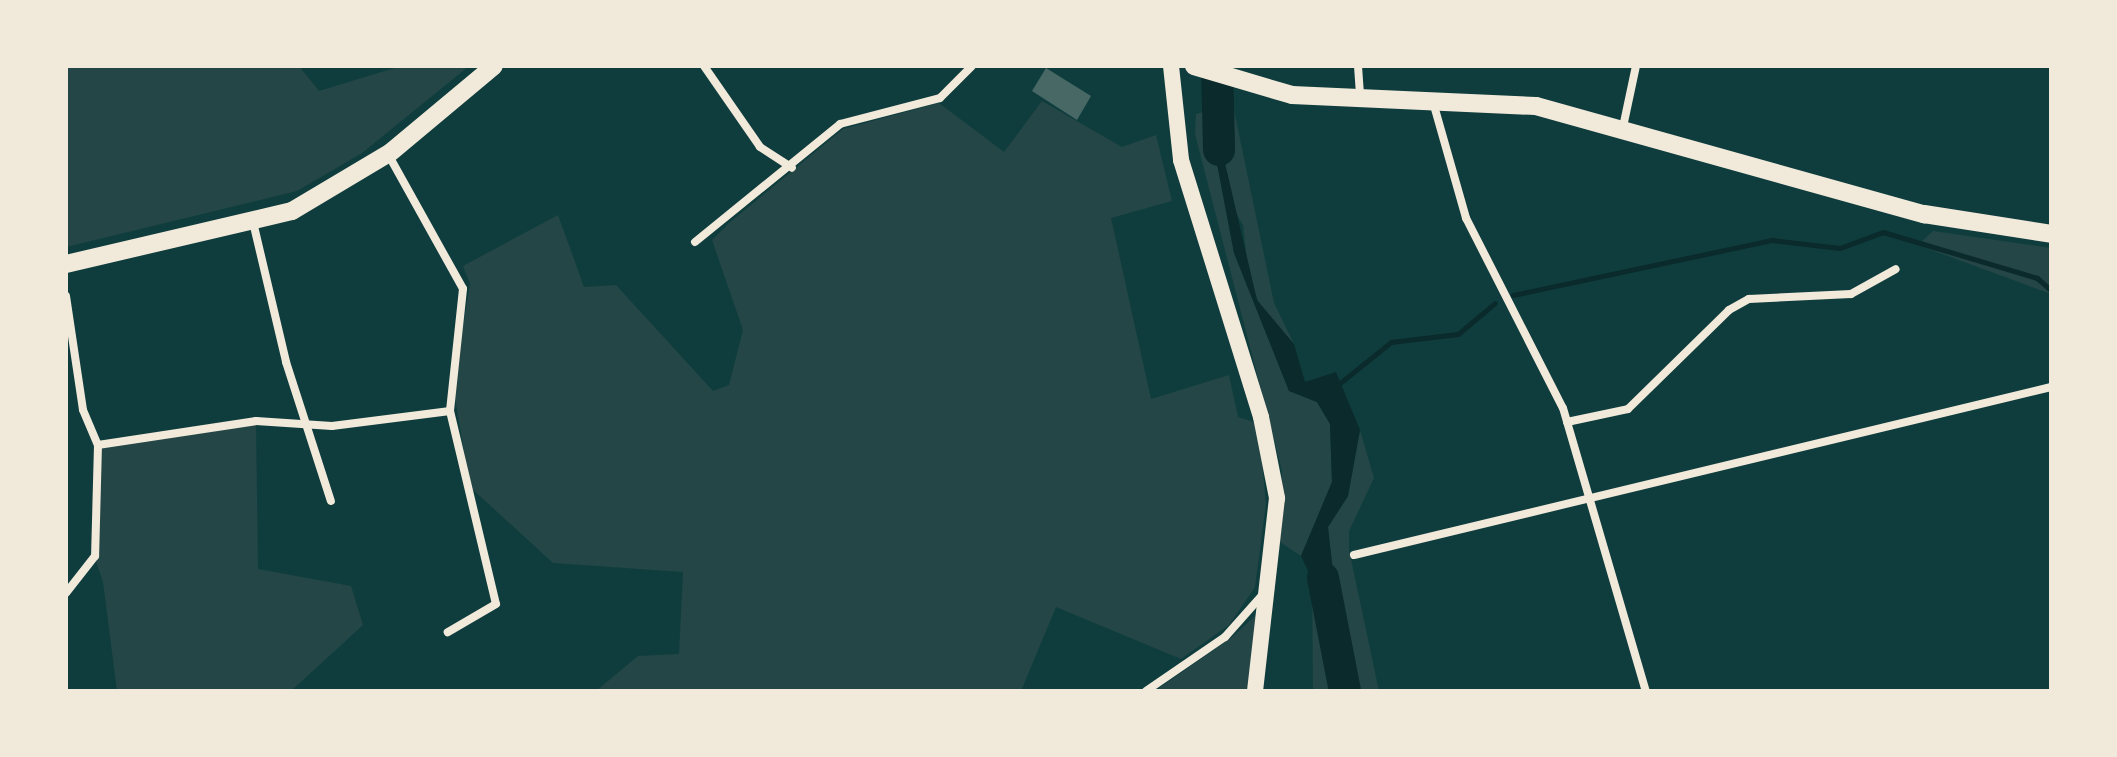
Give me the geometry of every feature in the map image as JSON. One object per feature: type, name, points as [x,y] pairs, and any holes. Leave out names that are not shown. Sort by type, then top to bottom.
[{"type":"main road","points":[[66,264],[292,211],[388,154],[494,66]]},
{"type":"main road","points":[[1171,66],[1181,160],[1261,417],[1277,498],[1255,691]]},
{"type":"main road","points":[[1194,66],[1292,95],[1360,94],[1536,106],[1623,127],[1924,214],[2051,234]]},
{"type":"street","points":[[704,66],[760,147],[792,168]]},
{"type":"street","points":[[695,242],[792,168],[840,124],[940,98],[972,66]]},
{"type":"street","points":[[1358,66],[1360,94]]},
{"type":"street","points":[[1623,127],[1636,66]]},
{"type":"street","points":[[1432,98],[1466,218],[1567,422],[1646,691]]},
{"type":"street","points":[[388,154],[463,289],[450,411],[496,604],[448,632]]},
{"type":"street","points":[[253,222],[286,362],[310,425],[331,501]]},
{"type":"street","points":[[1567,422],[1628,409],[1729,310],[1749,299],[1851,294],[1896,269]]},
{"type":"street","points":[[66,296],[83,410],[98,445],[95,556],[66,593]]},
{"type":"street","points":[[1354,555],[2051,387]]},
{"type":"street","points":[[98,445],[256,421],[310,425],[450,411]]},
{"type":"street","points":[[1146,691],[1225,637],[1266,590]]},
{"type":"shaded area","points":[[66,66],[299,66],[319,91],[401,66],[469,66],[362,153],[297,191],[66,247]]},
{"type":"shaded area","points":[[1042,101],[1122,147],[1156,135],[1172,201],[1111,218],[1151,399],[1229,375],[1238,417],[1254,422],[1260,440],[1266,504],[1255,587],[1229,625],[1181,659],[1056,607],[1021,691],[596,691],[638,656],[679,654],[683,572],[553,563],[470,487],[453,386],[470,284],[463,266],[558,215],[584,287],[616,285],[713,391],[729,385],[743,330],[712,240],[729,223],[843,129],[939,103],[1004,152]]},
{"type":"shaded area","points":[[1221,106],[1234,110],[1221,146],[1257,300],[1294,344],[1305,382],[1336,372],[1360,430],[1348,496],[1328,527],[1338,616],[1331,619],[1301,556],[1332,482],[1330,424],[1317,402],[1289,391],[1234,253],[1207,111]]},
{"type":"shaded area","points":[[1234,110],[1274,303],[1294,344],[1266,318],[1249,280],[1243,225],[1230,203],[1221,146]]},
{"type":"shaded area","points":[[1207,111],[1234,253],[1289,391],[1317,402],[1330,424],[1332,482],[1301,556],[1280,542],[1282,471],[1195,134],[1196,114]]},
{"type":"shaded area","points":[[1933,231],[2051,248],[2051,294],[1918,245]]},
{"type":"shaded area","points":[[256,424],[258,569],[351,586],[363,625],[291,691],[117,691],[103,582],[91,547],[94,450]]},
{"type":"shaded area","points":[[1360,430],[1374,478],[1349,531],[1349,550],[1379,691],[1313,691],[1312,580],[1331,619],[1337,616],[1328,527],[1348,496]]},
{"type":"shaded area","points":[[1256,615],[1250,691],[1155,691],[1231,638]]},
{"type":"building","points":[[1046,68],[1091,96],[1077,120],[1032,91]]},
{"type":"waterway","points":[[1217,66],[1219,150]]},
{"type":"waterway","points":[[1513,295],[1772,240],[1840,248],[1883,232],[2037,278],[2051,290]]},
{"type":"waterway","points":[[1335,387],[1391,342],[1458,334],[1495,303]]},
{"type":"waterway","points":[[1323,578],[1345,691]]}]
